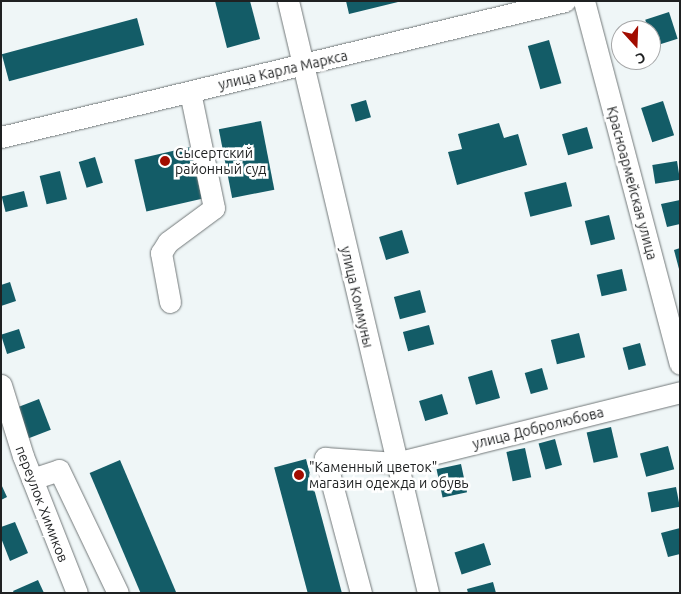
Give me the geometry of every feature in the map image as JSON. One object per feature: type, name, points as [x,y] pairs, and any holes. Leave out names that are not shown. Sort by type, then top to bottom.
[{"type":"street","name":"улица Коммуны","points":[[288,1],[428,593]]},
{"type":"street","name":"улица Карла Маркса","points":[[1,137],[302,66],[565,1]]},
{"type":"street","name":"Красноармейская улица","points":[[584,1],[680,364]]},
{"type":"street","points":[[170,302],[161,253],[168,242],[214,208],[190,92]]},
{"type":"street","name":"переулок Химиков","points":[[1,385],[32,479],[77,593]]},
{"type":"street","name":"улица Добролюбова","points":[[361,593],[325,458],[396,462],[680,392]]},
{"type":"street","points":[[32,479],[59,470],[118,593]]},
{"type":"building","points":[[215,1],[250,1],[260,39],[227,48]]},
{"type":"building","points":[[346,1],[398,1],[398,2],[349,14]]},
{"type":"building","points":[[669,12],[678,39],[661,44],[661,20],[645,20]]},
{"type":"building","points":[[137,18],[144,45],[9,81],[2,54]]},
{"type":"building","points":[[549,40],[561,83],[540,89],[528,46]]},
{"type":"building","points":[[366,100],[371,117],[356,122],[351,104]]},
{"type":"building","points":[[663,101],[674,135],[652,142],[641,108]]},
{"type":"building","points":[[261,121],[274,190],[232,198],[219,129]]},
{"type":"building","points":[[499,123],[504,138],[518,134],[527,165],[457,185],[448,152],[462,149],[458,134]]},
{"type":"building","points":[[587,127],[593,148],[568,155],[562,134]]},
{"type":"building","points":[[190,147],[202,199],[146,211],[134,160]]},
{"type":"building","points":[[95,157],[103,183],[87,188],[79,162]]},
{"type":"building","points":[[677,161],[680,180],[655,184],[652,165]]},
{"type":"building","points":[[60,171],[67,199],[47,204],[40,176]]},
{"type":"building","points":[[566,182],[572,206],[530,217],[524,192]]},
{"type":"building","points":[[24,191],[28,207],[6,212],[2,197]]},
{"type":"building","points":[[680,200],[680,224],[667,227],[661,204]]},
{"type":"building","points":[[609,215],[615,239],[591,245],[585,221]]},
{"type":"building","points":[[402,230],[409,253],[386,260],[379,237]]},
{"type":"building","points":[[680,248],[680,269],[679,269],[674,250]]},
{"type":"building","points":[[622,269],[627,290],[602,296],[597,275]]},
{"type":"building","points":[[10,282],[16,301],[1,306],[1,285]]},
{"type":"building","points":[[420,290],[426,312],[400,319],[394,297]]},
{"type":"building","points":[[429,325],[434,344],[408,351],[403,332]]},
{"type":"building","points":[[19,329],[25,348],[7,354],[1,335]]},
{"type":"building","points":[[579,333],[585,357],[557,364],[551,340]]},
{"type":"building","points":[[640,343],[646,365],[629,370],[623,348]]},
{"type":"building","points":[[542,368],[548,389],[531,394],[525,373]]},
{"type":"building","points":[[492,370],[500,398],[476,405],[468,377]]},
{"type":"building","points":[[442,394],[448,414],[425,421],[419,401]]},
{"type":"building","points":[[39,399],[51,430],[27,439],[16,408]]},
{"type":"building","points":[[611,427],[618,457],[594,463],[587,433]]},
{"type":"building","points":[[555,439],[562,465],[546,469],[539,443]]},
{"type":"building","points":[[668,446],[674,469],[646,477],[640,454]]},
{"type":"building","points":[[525,448],[531,477],[513,481],[506,452]]},
{"type":"building","points":[[306,459],[342,593],[308,593],[274,468]]},
{"type":"building","points":[[120,460],[176,593],[141,593],[90,473]]},
{"type":"building","points":[[461,464],[467,492],[443,498],[437,469]]},
{"type":"building","points":[[1,484],[7,497],[1,500]]},
{"type":"building","points":[[676,487],[680,507],[651,512],[648,493]]},
{"type":"building","points":[[15,522],[28,553],[10,561],[1,538],[1,527]]},
{"type":"building","points":[[680,528],[680,554],[668,557],[661,533]]},
{"type":"building","points":[[484,543],[491,565],[462,574],[455,553]]},
{"type":"building","points":[[38,580],[44,593],[14,593],[13,591]]},
{"type":"building","points":[[493,582],[496,593],[468,593],[467,589]]},
{"type":"place","name":"Сысертский районный суд","points":[[165,161]]},
{"type":"place","name":"\"Каменный цветок\" магазин одежда и обувь","points":[[299,475]]}]
